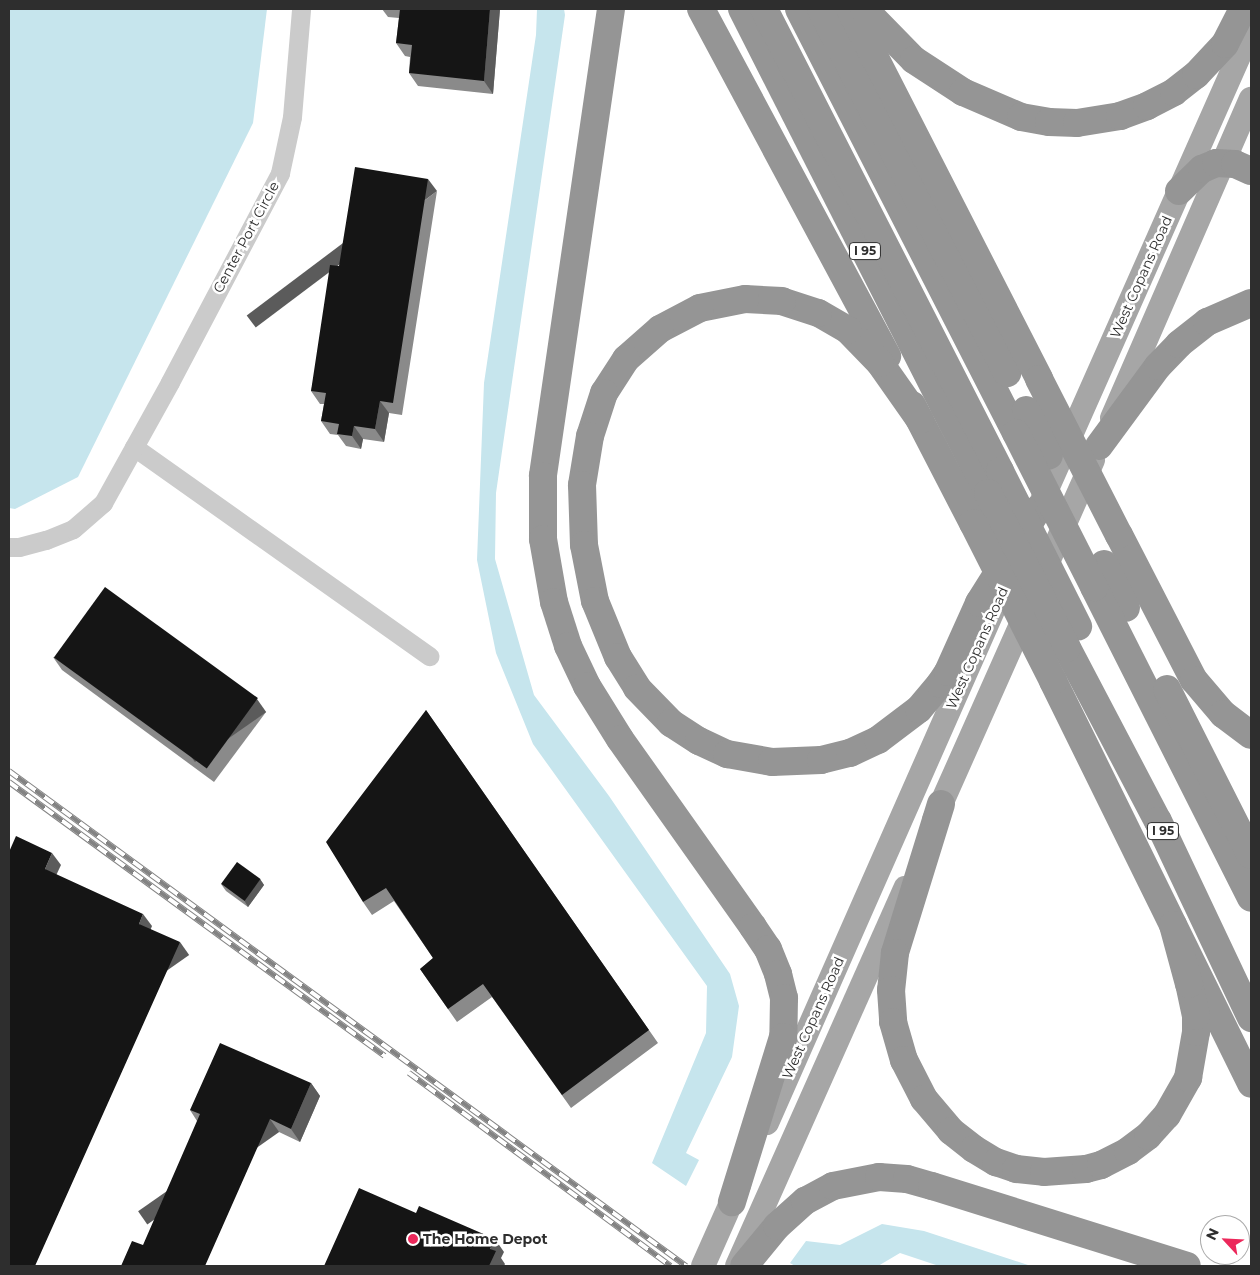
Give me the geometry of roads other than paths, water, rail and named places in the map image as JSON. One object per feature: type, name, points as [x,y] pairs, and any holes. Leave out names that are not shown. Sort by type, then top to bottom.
[{"type":"highway","points":[[611,9],[546,456],[542,497],[543,538],[556,609],[568,646],[586,686],[620,738],[754,927],[768,949],[778,974],[784,998],[783,1037],[732,1202]]},
{"type":"highway","points":[[701,9],[974,523],[1251,1084]]},
{"type":"highway","name":"I 95","points":[[742,9],[994,482],[1072,637],[1251,1018]]},
{"type":"highway","points":[[764,9],[994,482]]},
{"type":"highway","points":[[799,9],[1021,422]]},
{"type":"highway","points":[[821,9],[1021,422],[1099,576],[1251,898]]},
{"type":"highway","points":[[850,9],[1194,680],[1222,714],[1251,735]]},
{"type":"highway","points":[[864,9],[908,55],[963,92],[1021,116],[1049,122],[1077,123],[1120,116],[1147,106],[1174,92],[1196,75],[1225,44],[1242,9]]},
{"type":"highway","points":[[1179,191],[1202,169],[1223,162],[1235,164],[1251,171]]},
{"type":"highway","points":[[920,420],[880,363],[852,334],[818,313],[782,301],[745,299],[700,308],[660,329],[626,358],[604,393],[590,436],[582,485],[584,545],[595,601],[618,657],[637,688],[671,723],[699,741],[727,754],[772,762],[821,760],[850,753],[878,740],[920,709],[940,684],[948,672],[979,603],[1038,509]]},
{"type":"highway","points":[[1099,446],[1158,366],[1179,344],[1207,322],[1251,303]]},
{"type":"highway","points":[[1099,576],[1251,855]]},
{"type":"highway","points":[[1072,637],[1251,975]]},
{"type":"highway","points":[[941,804],[895,953],[891,990],[893,1022],[904,1060],[924,1099],[951,1131],[974,1149],[996,1162],[1016,1169],[1044,1172],[1071,1171],[1101,1165],[1138,1144],[1167,1115],[1188,1078],[1196,1032],[1196,1016],[1173,925]]},
{"type":"highway","points":[[744,1266],[777,1226],[805,1201],[833,1186],[879,1178],[907,1179],[926,1184],[1187,1266]]},
{"type":"main road","name":"West Copans Road","points":[[703,1266],[1251,29]]},
{"type":"main road","name":"West Copans Road","points":[[737,1266],[1251,99]]},
{"type":"street","name":"Center Port Circle","points":[[9,547],[19,547],[46,540],[73,530],[103,503],[134,447],[280,173],[292,117],[301,9]]},
{"type":"street","points":[[134,447],[429,656]]},
{"type":"water","points":[[9,9],[267,9],[253,123],[78,477],[15,509],[9,508]]},
{"type":"water","points":[[537,9],[564,9],[565,15],[496,493],[495,559],[534,695],[609,796],[730,974],[739,1006],[732,1057],[686,1153],[699,1160],[686,1186],[652,1163],[706,1033],[707,986],[533,744],[496,653],[477,560],[484,383],[536,35]]},
{"type":"water","points":[[882,1224],[924,1231],[1031,1266],[939,1266],[900,1253],[878,1266],[795,1266],[790,1263],[806,1241],[840,1245]]},
{"type":"railway","points":[[9,771],[686,1266]]},
{"type":"railway","points":[[9,782],[385,1056]]},
{"type":"railway","points":[[409,1073],[671,1266]]},
{"type":"place","name":"The Home Depot","points":[[413,1239]]}]
